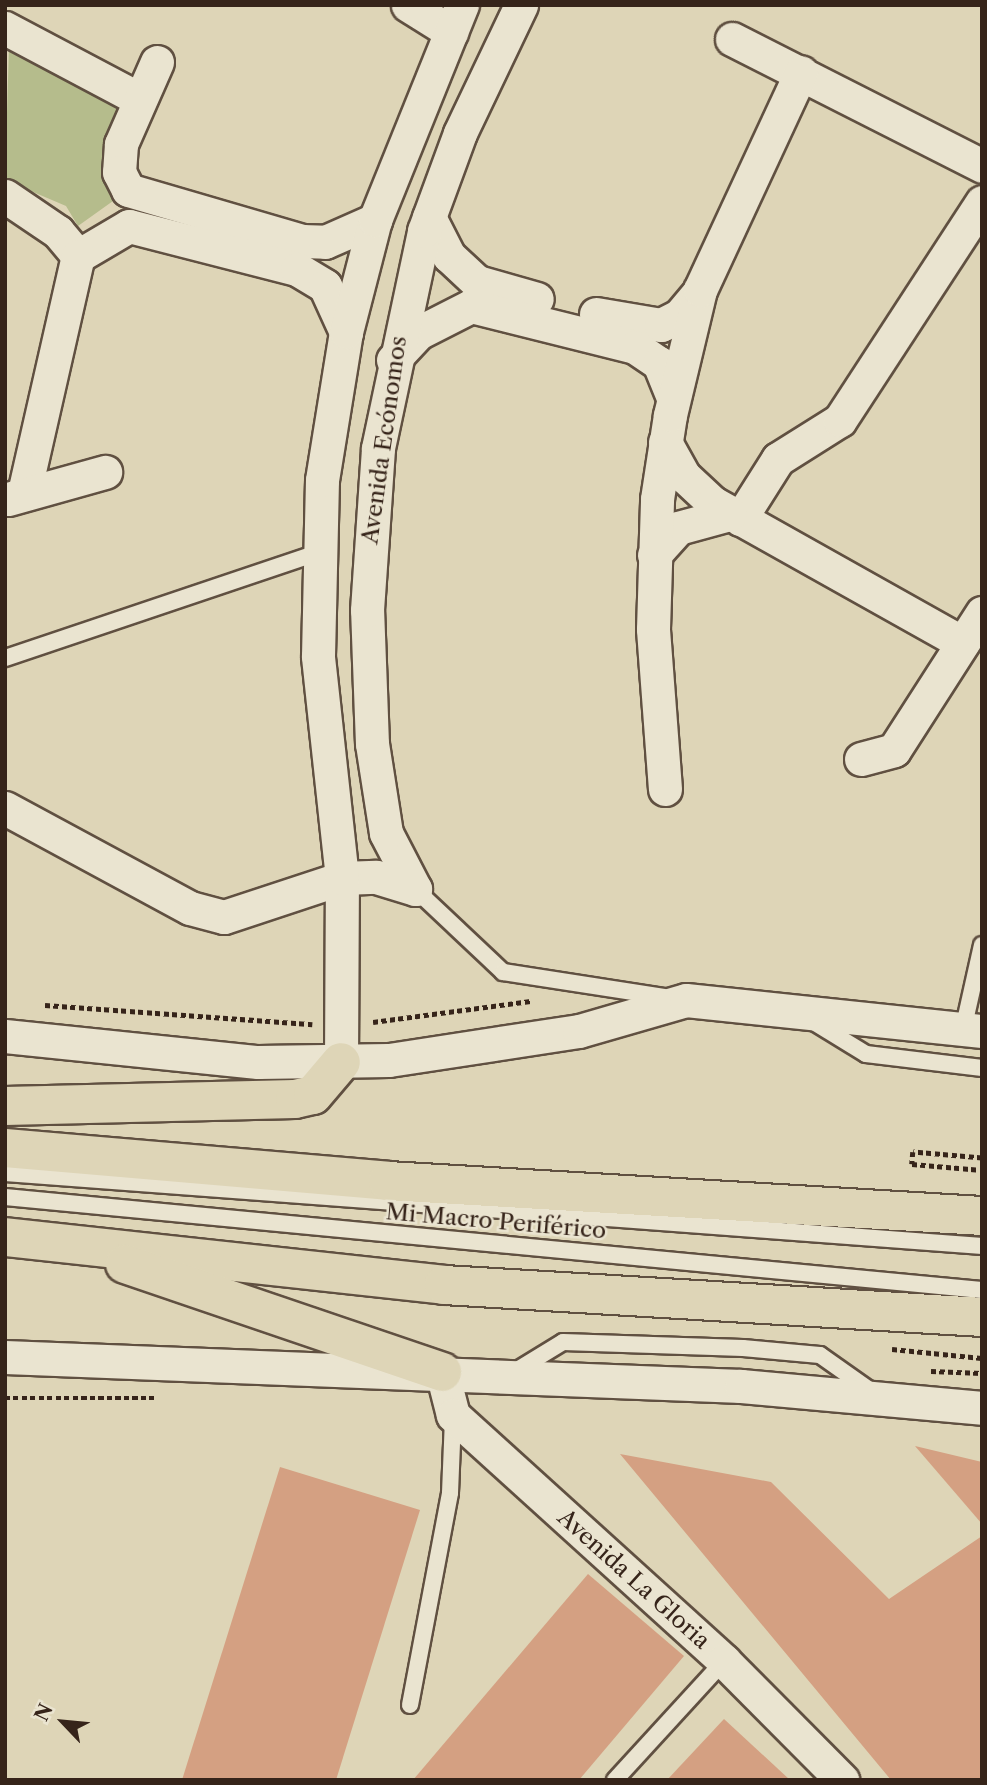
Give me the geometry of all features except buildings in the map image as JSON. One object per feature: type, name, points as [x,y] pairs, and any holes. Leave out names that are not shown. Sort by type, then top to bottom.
[{"type":"highway","points":[[5,1106],[295,1099],[313,1095],[341,1062]]},
{"type":"highway","points":[[5,1149],[388,1181],[982,1216]]},
{"type":"highway","points":[[926,1213],[982,1209]]},
{"type":"highway","points":[[5,1237],[444,1285],[982,1317]]},
{"type":"highway","points":[[60,1242],[443,1372]]},
{"type":"highway","points":[[913,1311],[982,1327]]},
{"type":"street","points":[[14,5],[5,26],[139,99]]},
{"type":"street","points":[[341,1062],[342,878],[329,796],[318,537],[346,332],[375,220],[456,18],[408,5]]},
{"type":"street","points":[[477,5],[517,12]]},
{"type":"street","name":"Avenida Ecónomos","points":[[415,889],[386,833],[379,796],[369,660],[370,521],[393,359],[429,217],[517,12]]},
{"type":"street","points":[[732,39],[982,166]]},
{"type":"street","points":[[157,62],[121,144],[119,172],[128,190],[302,241],[325,242],[375,220]]},
{"type":"street","points":[[665,789],[654,687],[654,555],[664,442],[700,290],[801,72]]},
{"type":"street","points":[[5,196],[58,232],[78,256]]},
{"type":"street","points":[[654,555],[678,528],[735,517],[778,458],[840,420],[982,202]]},
{"type":"street","points":[[429,217],[449,256],[477,282],[572,309],[661,325],[679,316],[700,290]]},
{"type":"street","points":[[14,497],[78,256],[129,226],[298,269],[325,286],[346,332]]},
{"type":"street","points":[[393,359],[418,334],[471,306],[635,347],[659,363],[673,397]]},
{"type":"street","points":[[664,442],[698,491],[735,517],[962,643]]},
{"type":"street","points":[[14,497],[105,472]]},
{"type":"street","points":[[318,537],[370,521]]},
{"type":"street","points":[[861,759],[894,750],[982,613]]},
{"type":"street","points":[[329,796],[379,796]]},
{"type":"street","points":[[5,808],[190,908],[223,917],[342,878],[376,877],[415,889]]},
{"type":"street","points":[[5,1036],[180,1056],[341,1062],[579,1031],[686,1000],[803,1016],[972,1030]]},
{"type":"street","points":[[5,1357],[509,1375],[982,1408]]},
{"type":"street","points":[[443,1372],[453,1415]]},
{"type":"street","name":"Avenida La Gloria","points":[[453,1415],[724,1661],[842,1780]]},
{"type":"lane","points":[[5,658],[318,537]]},
{"type":"lane","points":[[415,889],[503,972],[686,1000]]},
{"type":"lane","points":[[972,1030],[982,945]]},
{"type":"lane","points":[[803,1016],[866,1055],[982,1068]]},
{"type":"lane","points":[[5,1173],[982,1246]]},
{"type":"lane","name":"Mi Macro Periférico","points":[[5,1198],[982,1290]]},
{"type":"lane","points":[[410,1705],[450,1493],[453,1415]]},
{"type":"lane","points":[[615,1780],[724,1661]]},
{"type":"path","points":[[32,1004],[232,1023],[343,1024],[543,999]]},
{"type":"path","points":[[982,1158],[913,1152],[912,1164],[982,1170]]},
{"type":"green space","points":[[9,46],[127,106],[109,165],[113,201],[78,226],[66,206],[5,180]]}]
